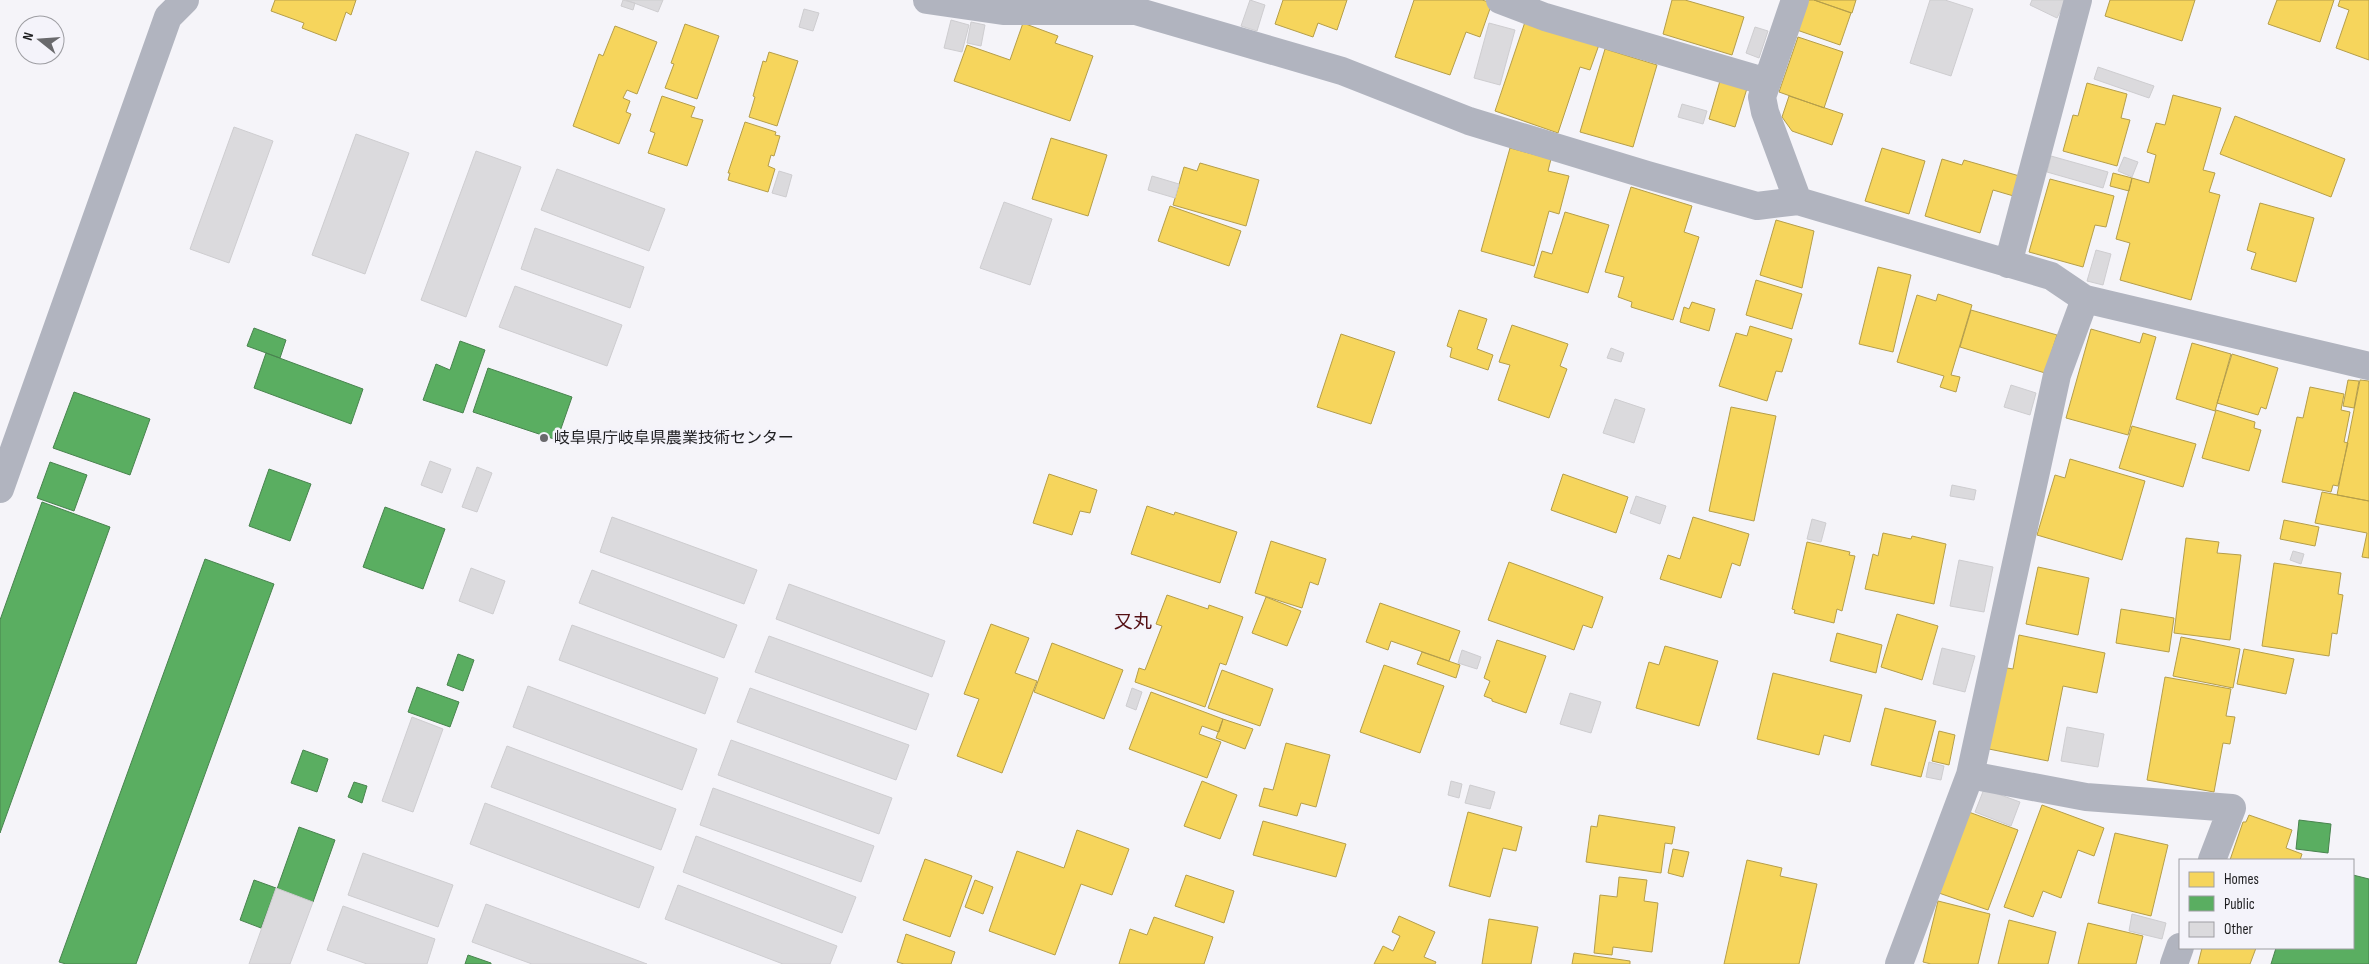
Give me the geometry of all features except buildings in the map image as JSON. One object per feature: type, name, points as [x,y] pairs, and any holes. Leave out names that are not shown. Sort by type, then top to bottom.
[{"type":"street","points":[[0,489],[168,17],[185,0]]},
{"type":"street","points":[[927,0],[957,2],[1003,11],[1053,5],[1136,11],[1342,71],[1469,121],[1647,175],[1758,206],[1798,201],[2051,276],[2085,299],[2369,366]]},
{"type":"street","points":[[1500,0],[1544,16],[1767,82]]},
{"type":"street","points":[[1795,0],[1762,97],[1765,112],[1798,201]]},
{"type":"street","points":[[2008,264],[2078,0]]},
{"type":"street","points":[[1899,964],[1970,775],[2058,375],[2085,299]]},
{"type":"street","points":[[1970,775],[2086,796],[2232,808],[2212,859]]},
{"type":"street","points":[[2174,964],[2179,949]]},
{"type":"place","name":"岐阜県庁岐阜県農業技術センター","points":[[544,438]]},
{"type":"district","name":"又丸","points":[[1133,622]]}]
